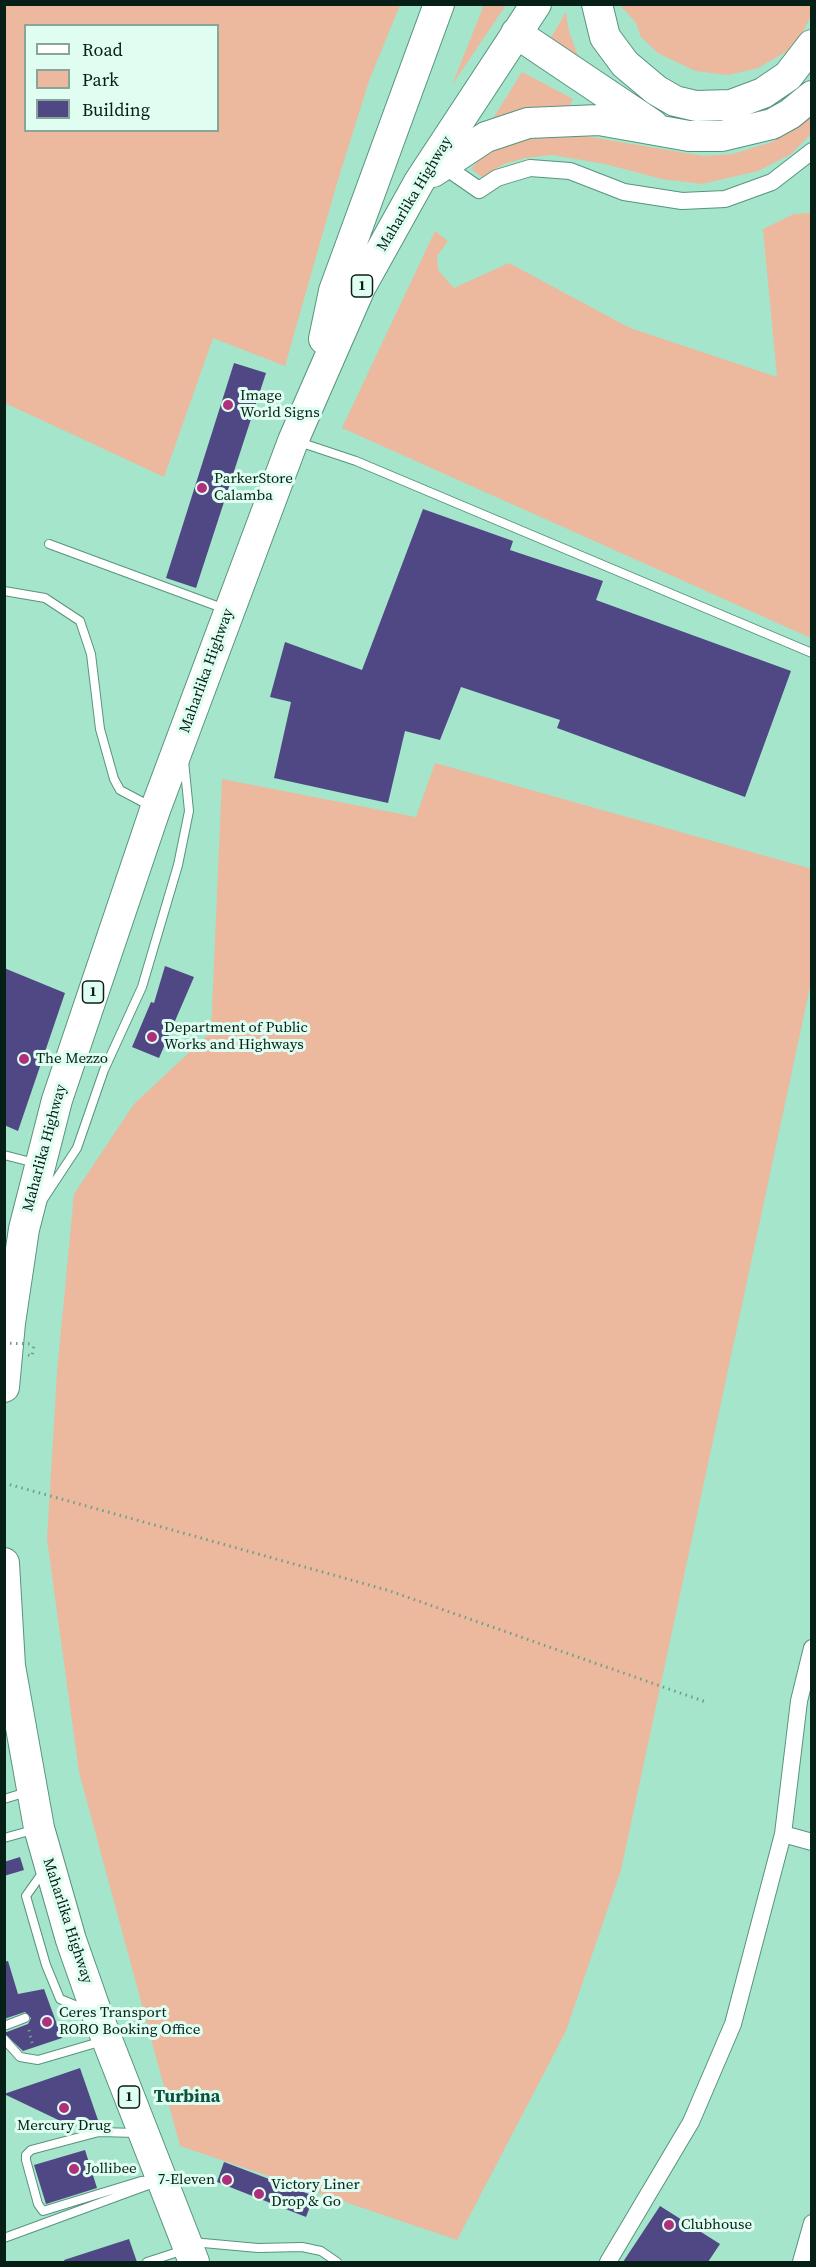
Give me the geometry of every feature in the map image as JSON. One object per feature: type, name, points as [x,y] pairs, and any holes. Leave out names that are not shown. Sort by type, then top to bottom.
[{"type":"highway","points":[[312,393],[334,291],[439,4]]},
{"type":"highway","name":"Maharlika Highway","points":[[4,1387],[9,1302],[39,1164],[63,1080],[155,810],[293,441],[312,393],[360,288],[419,182],[537,4]]},
{"type":"highway","points":[[597,4],[605,37],[625,64],[656,90],[675,100],[696,106],[731,105],[763,93],[788,76],[812,45]]},
{"type":"highway","points":[[516,33],[659,129]]},
{"type":"highway","points":[[419,182],[486,137],[528,123],[598,120],[689,136],[722,136],[751,131],[781,120],[812,96]]},
{"type":"highway","name":"Maharlika Highway","points":[[4,1563],[7,1666],[15,1731],[17,1795],[39,1828],[48,1864],[103,2027],[190,2251]]},
{"type":"street","points":[[443,165],[479,190],[497,178],[530,168],[570,171],[624,192],[682,201],[725,199],[772,182],[812,151]]},
{"type":"street","points":[[608,2262],[691,2122],[733,2024],[783,1834],[812,1648]]},
{"type":"street","points":[[783,1834],[812,1842]]},
{"type":"street","points":[[801,2262],[812,2223]]},
{"type":"lane","points":[[293,441],[356,461],[812,652]]},
{"type":"lane","points":[[49,544],[228,610]]},
{"type":"lane","points":[[4,591],[45,598],[80,621],[91,654],[100,729],[114,779],[120,790],[155,810]]},
{"type":"lane","points":[[24,1229],[76,1148],[104,1070],[142,987],[175,875],[189,811],[182,740]]},
{"type":"lane","points":[[4,1155],[39,1164]]},
{"type":"lane","points":[[4,1838],[39,1828]]},
{"type":"lane","points":[[4,2026],[25,2018]]},
{"type":"lane","points":[[4,2039],[20,2058],[38,2060],[103,2027]]},
{"type":"lane","points":[[143,2134],[99,2132],[31,2150],[26,2155],[26,2160],[38,2204],[43,2211],[141,2181],[162,2179]]},
{"type":"lane","points":[[4,2238],[162,2179]]},
{"type":"lane","points":[[147,2262],[190,2251],[302,2247],[321,2251],[338,2262]]},
{"type":"path","points":[[4,1344],[34,1344],[32,1356]]},
{"type":"path","points":[[4,1483],[387,1590],[706,1702]]},
{"type":"path","points":[[25,2018],[38,2060]]},
{"type":"green space","points":[[5,4],[400,5],[369,81],[337,183],[285,366],[213,338],[164,477],[5,403]]},
{"type":"green space","points":[[811,4],[812,13],[803,32],[786,52],[758,68],[728,75],[695,71],[658,53],[641,37],[636,23],[620,5]]},
{"type":"green space","points":[[484,5],[506,5],[452,85]]},
{"type":"green space","points":[[566,12],[569,32],[581,63],[549,41]]},
{"type":"green space","points":[[522,72],[573,99],[570,106],[536,107],[492,120]]},
{"type":"green space","points":[[811,116],[811,134],[791,154],[758,171],[702,184],[662,179],[605,164],[552,155],[525,158],[504,164],[482,177],[471,169],[485,153],[518,139],[561,132],[703,156],[733,154],[772,142]]},
{"type":"green space","points":[[811,213],[811,638],[342,428],[435,231],[448,241],[437,256],[438,270],[454,288],[509,263],[630,328],[777,377],[763,229],[794,214]]},
{"type":"green space","points":[[435,763],[812,869],[811,982],[621,1870],[566,2031],[457,2240],[180,2146],[79,1772],[47,1539],[57,1373],[74,1194],[134,1104],[211,1032],[222,779],[416,817]]},
{"type":"building","points":[[234,363],[266,373],[196,588],[166,578]]},
{"type":"building","points":[[423,509],[513,541],[510,550],[603,581],[596,600],[791,671],[745,797],[557,728],[560,720],[461,687],[440,740],[405,731],[388,803],[274,778],[291,702],[270,697],[285,642],[362,670]]},
{"type":"building","points":[[165,966],[194,977],[159,1058],[132,1047],[151,1002],[154,1003]]},
{"type":"building","name":"The Mezzo","points":[[4,968],[65,993],[18,1131],[4,1125]]},
{"type":"building","points":[[20,1857],[24,1870],[4,1876],[4,1862]]},
{"type":"building","points":[[8,1961],[18,1994],[44,1989],[62,2038],[23,2051],[4,2033],[28,2024],[31,2018],[25,2012],[4,2019],[4,1962]]},
{"type":"building","name":"Mercury Drug","points":[[80,2068],[98,2120],[73,2127],[4,2094]]},
{"type":"building","points":[[85,2150],[97,2188],[46,2204],[34,2165]]},
{"type":"building","points":[[224,2162],[314,2196],[306,2217],[217,2182]]},
{"type":"building","name":"Clubhouse","points":[[660,2206],[720,2244],[708,2262],[623,2262]]},
{"type":"building","points":[[129,2239],[137,2262],[65,2262],[64,2260]]},
{"type":"place","name":"Image World Signs","points":[[228,405]]},
{"type":"place","name":"ParkerStore Calamba","points":[[202,488]]},
{"type":"place","name":"Department of Public Works and Highways","points":[[152,1037]]},
{"type":"place","name":"The Mezzo","points":[[24,1059]]},
{"type":"place","name":"Ceres Transport RORO Booking Office","points":[[47,2022]]},
{"type":"place","name":"Mercury Drug","points":[[64,2108]]},
{"type":"place","name":"Jollibee","points":[[74,2169]]},
{"type":"place","name":"7-Eleven","points":[[227,2180]]},
{"type":"place","name":"Victory Liner Drop & Go","points":[[259,2194]]},
{"type":"place","name":"Clubhouse","points":[[669,2225]]},
{"type":"district","name":"Turbina","points":[[187,2097]]}]
